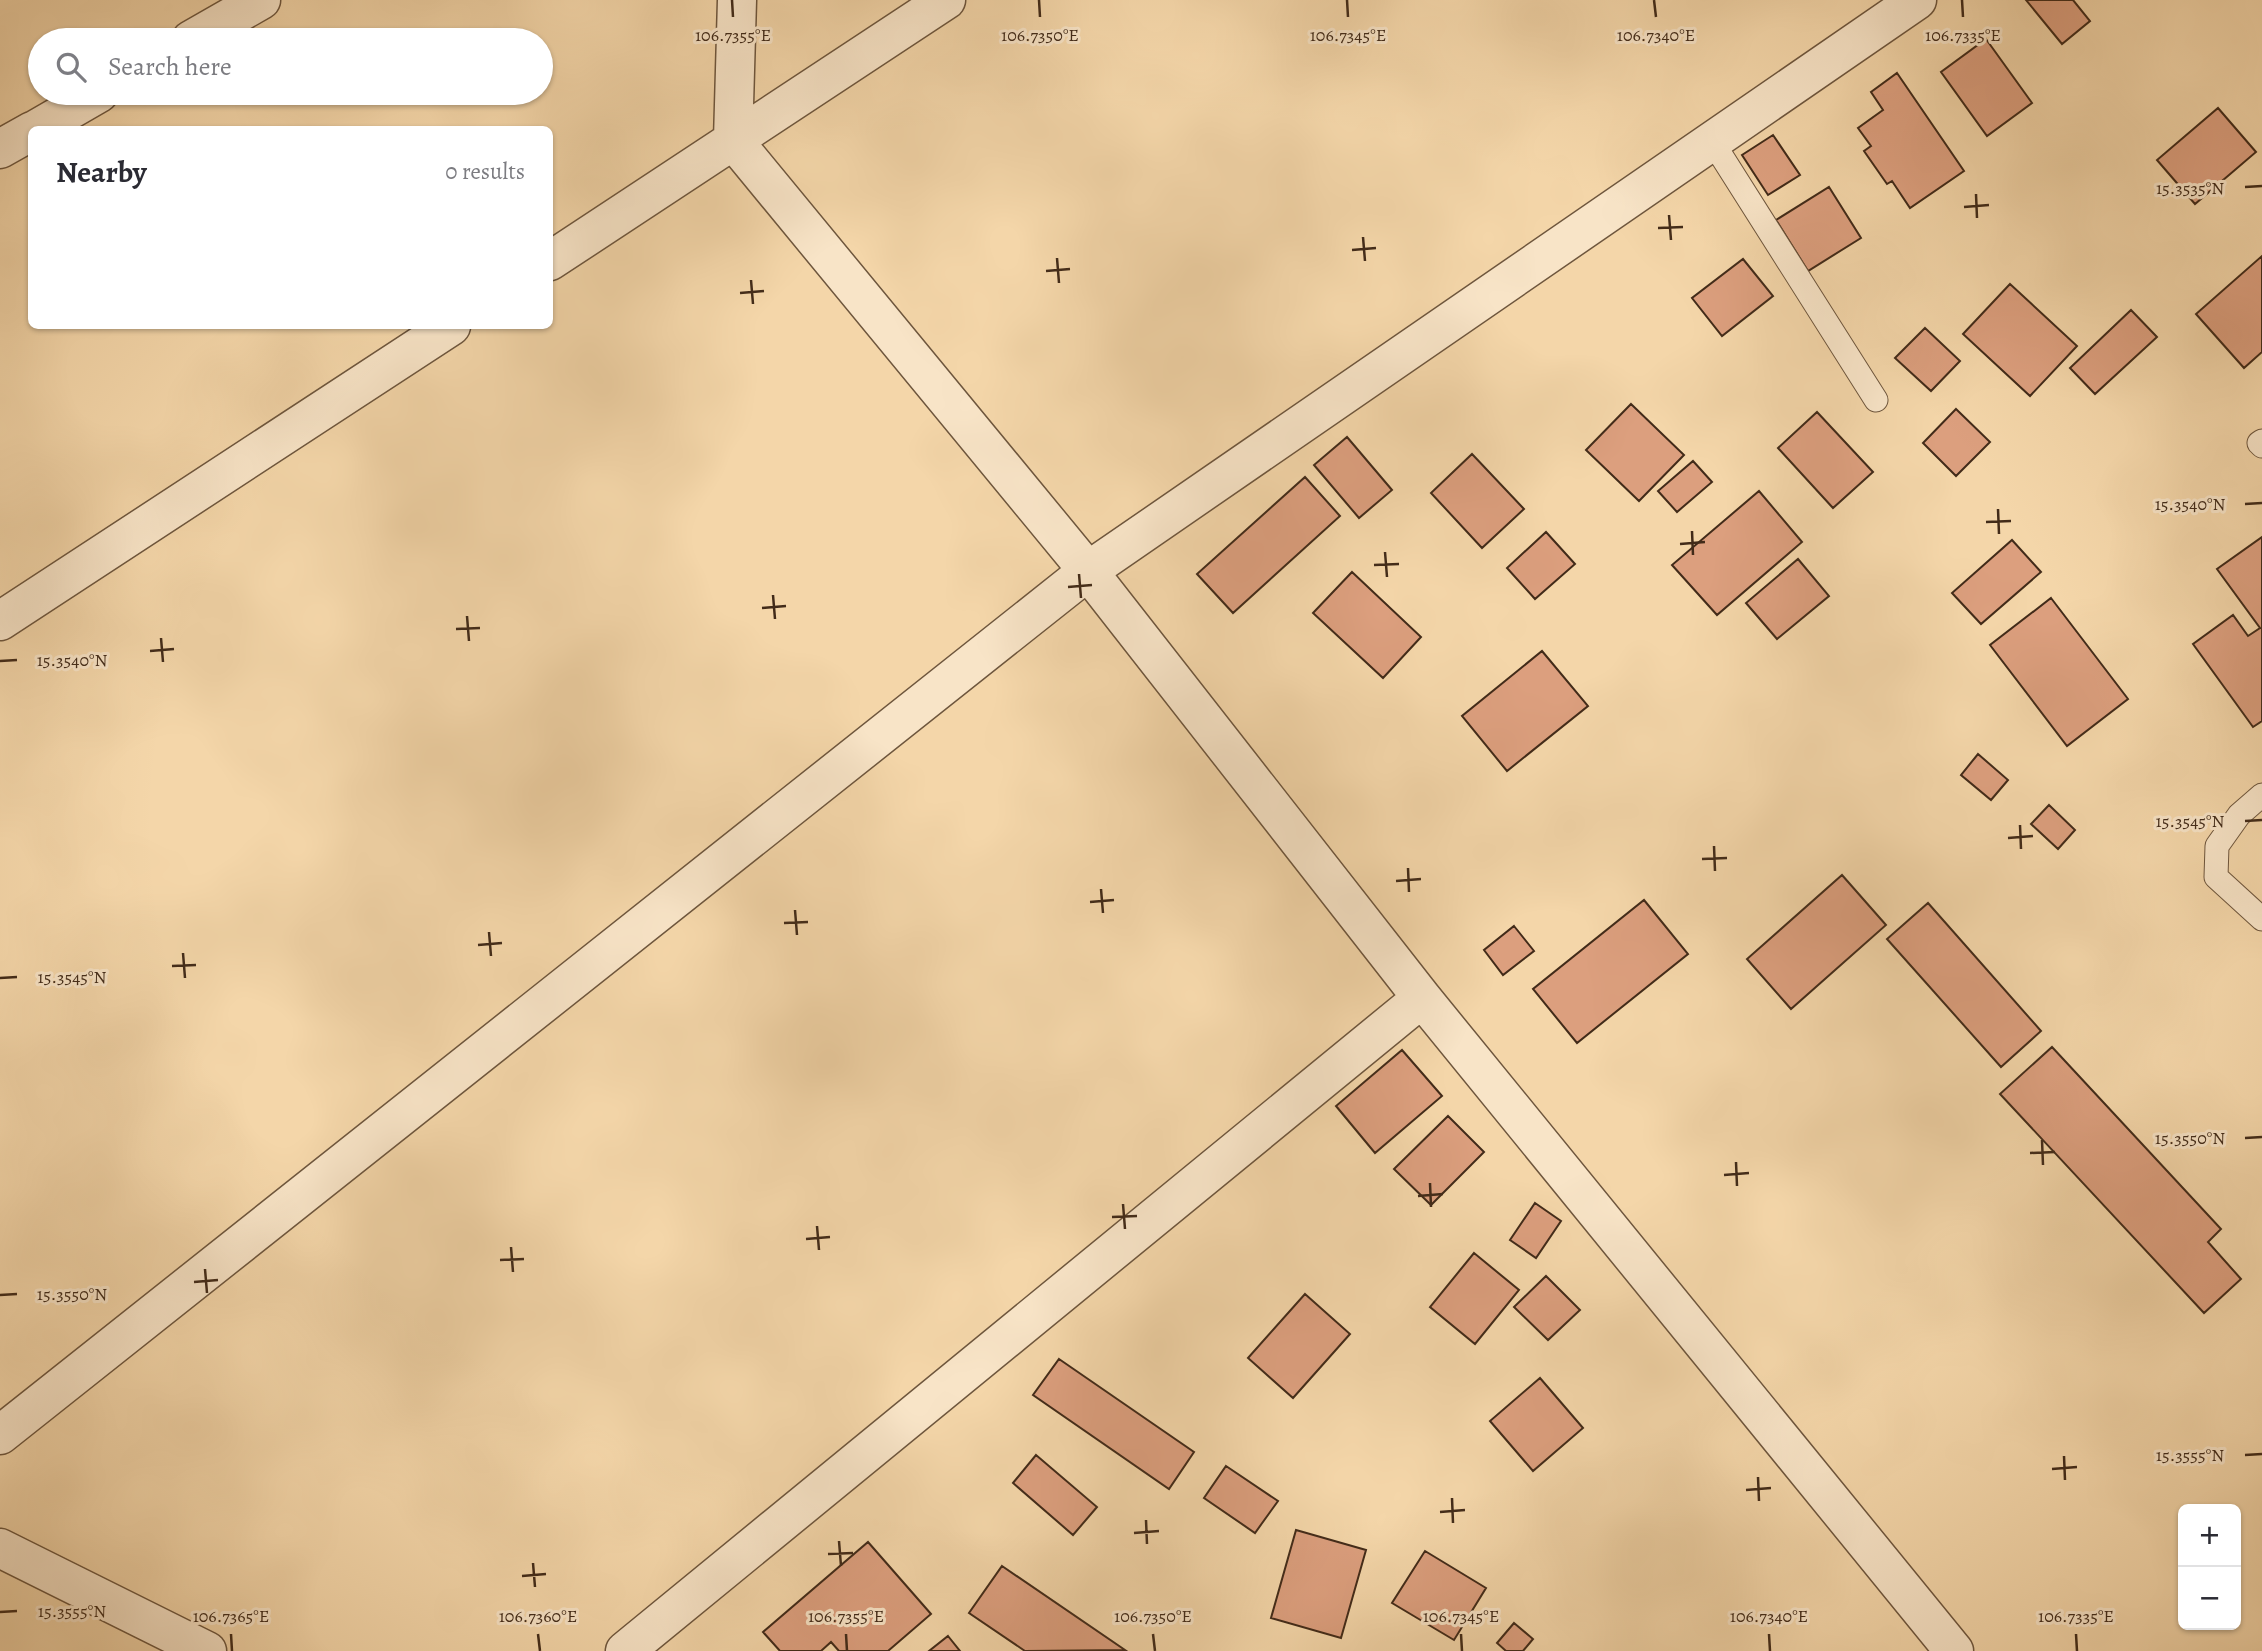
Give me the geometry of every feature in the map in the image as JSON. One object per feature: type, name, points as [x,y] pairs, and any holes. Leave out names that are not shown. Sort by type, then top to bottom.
[{"type":"street","points":[[212,28],[261,0]]},
{"type":"street","points":[[737,0],[733,140],[1088,571],[1422,998],[1954,1651]]},
{"type":"street","points":[[553,259],[946,0]]},
{"type":"street","points":[[0,1435],[1088,571],[1917,0]]},
{"type":"street","points":[[40,126],[78,105]]},
{"type":"street","points":[[0,149],[28,133]]},
{"type":"street","points":[[0,621],[446,329]]},
{"type":"street","points":[[625,1651],[1422,998]]},
{"type":"street","points":[[0,1548],[207,1651]]},
{"type":"lane","points":[[1712,141],[1875,400]]},
{"type":"lane","points":[[2262,795],[2239,815],[2217,846],[2217,877],[2262,919]]},
{"type":"building","points":[[2026,0],[2073,0],[2090,21],[2062,44]]},
{"type":"building","points":[[1986,39],[2032,103],[1987,136],[1941,72]]},
{"type":"building","points":[[1897,73],[1964,171],[1910,208],[1892,181],[1887,184],[1864,151],[1871,146],[1858,128],[1883,110],[1871,92]]},
{"type":"building","points":[[2218,108],[2256,152],[2195,204],[2157,160]]},
{"type":"building","points":[[1773,135],[1800,175],[1768,195],[1742,155]]},
{"type":"building","points":[[1829,187],[1861,238],[1808,271],[1776,220]]},
{"type":"building","points":[[2262,256],[2262,352],[2244,368],[2196,314]]},
{"type":"building","points":[[1743,259],[1773,296],[1722,336],[1692,298]]},
{"type":"building","points":[[2010,284],[2077,346],[2030,396],[1963,334]]},
{"type":"building","points":[[2131,310],[2157,337],[2095,394],[2070,368]]},
{"type":"building","points":[[1925,328],[1960,361],[1931,391],[1895,358]]},
{"type":"building","points":[[1631,404],[1684,455],[1639,501],[1586,450]]},
{"type":"building","points":[[1956,409],[1990,442],[1956,476],[1923,443]]},
{"type":"building","points":[[1817,412],[1873,472],[1833,508],[1778,448]]},
{"type":"building","points":[[1347,437],[1392,490],[1359,518],[1314,465]]},
{"type":"building","points":[[1472,454],[1524,509],[1482,548],[1431,493]]},
{"type":"building","points":[[1693,461],[1712,482],[1677,512],[1658,491]]},
{"type":"building","points":[[1305,477],[1340,516],[1233,613],[1197,574]]},
{"type":"building","points":[[1759,491],[1802,542],[1717,615],[1672,565]]},
{"type":"building","points":[[1546,532],[1575,564],[1535,599],[1507,568]]},
{"type":"building","points":[[2262,537],[2262,721],[2253,727],[2193,644],[2233,615],[2248,636],[2260,628],[2217,569]]},
{"type":"building","points":[[2012,540],[2041,572],[1981,624],[1952,593]]},
{"type":"building","points":[[1798,559],[1829,596],[1777,639],[1746,603]]},
{"type":"building","points":[[1352,572],[1421,637],[1383,678],[1313,613]]},
{"type":"building","points":[[2051,598],[2128,699],[2067,746],[1990,645]]},
{"type":"building","points":[[1542,651],[1588,706],[1507,771],[1462,716]]},
{"type":"building","points":[[1978,754],[2008,780],[1991,800],[1961,775]]},
{"type":"building","points":[[2049,805],[2075,830],[2058,849],[2031,824]]},
{"type":"building","points":[[1842,875],[1886,925],[1791,1009],[1747,959]]},
{"type":"building","points":[[1644,900],[1688,954],[1577,1043],[1533,989]]},
{"type":"building","points":[[1928,903],[2041,1031],[2001,1067],[1887,939]]},
{"type":"building","points":[[1514,926],[1534,951],[1503,975],[1484,950]]},
{"type":"building","points":[[2052,1047],[2221,1229],[2208,1242],[2241,1279],[2204,1313],[2000,1094]]},
{"type":"building","points":[[1402,1050],[1442,1096],[1375,1153],[1336,1106]]},
{"type":"building","points":[[1448,1116],[1484,1152],[1431,1205],[1394,1169]]},
{"type":"building","points":[[1535,1203],[1561,1221],[1536,1258],[1510,1240]]},
{"type":"building","points":[[1474,1253],[1519,1290],[1475,1344],[1430,1307]]},
{"type":"building","points":[[1546,1276],[1580,1310],[1548,1340],[1514,1307]]},
{"type":"building","points":[[1305,1294],[1350,1334],[1293,1398],[1248,1358]]},
{"type":"building","points":[[1059,1359],[1194,1452],[1169,1489],[1033,1395]]},
{"type":"building","points":[[1540,1378],[1583,1428],[1533,1471],[1490,1421]]},
{"type":"building","points":[[1036,1455],[1097,1507],[1073,1535],[1013,1483]]},
{"type":"building","points":[[1226,1466],[1278,1501],[1255,1533],[1204,1498]]},
{"type":"building","points":[[1296,1530],[1366,1550],[1341,1638],[1271,1618]]},
{"type":"building","points":[[868,1542],[931,1614],[888,1651],[839,1651],[831,1642],[821,1651],[780,1651],[763,1632]]},
{"type":"building","points":[[1425,1551],[1486,1588],[1454,1640],[1392,1603]]},
{"type":"building","points":[[1002,1566],[1125,1650],[1025,1651],[969,1613]]},
{"type":"building","points":[[1514,1623],[1533,1639],[1523,1651],[1506,1651],[1497,1643]]},
{"type":"building","points":[[948,1636],[960,1651],[929,1651]]}]
